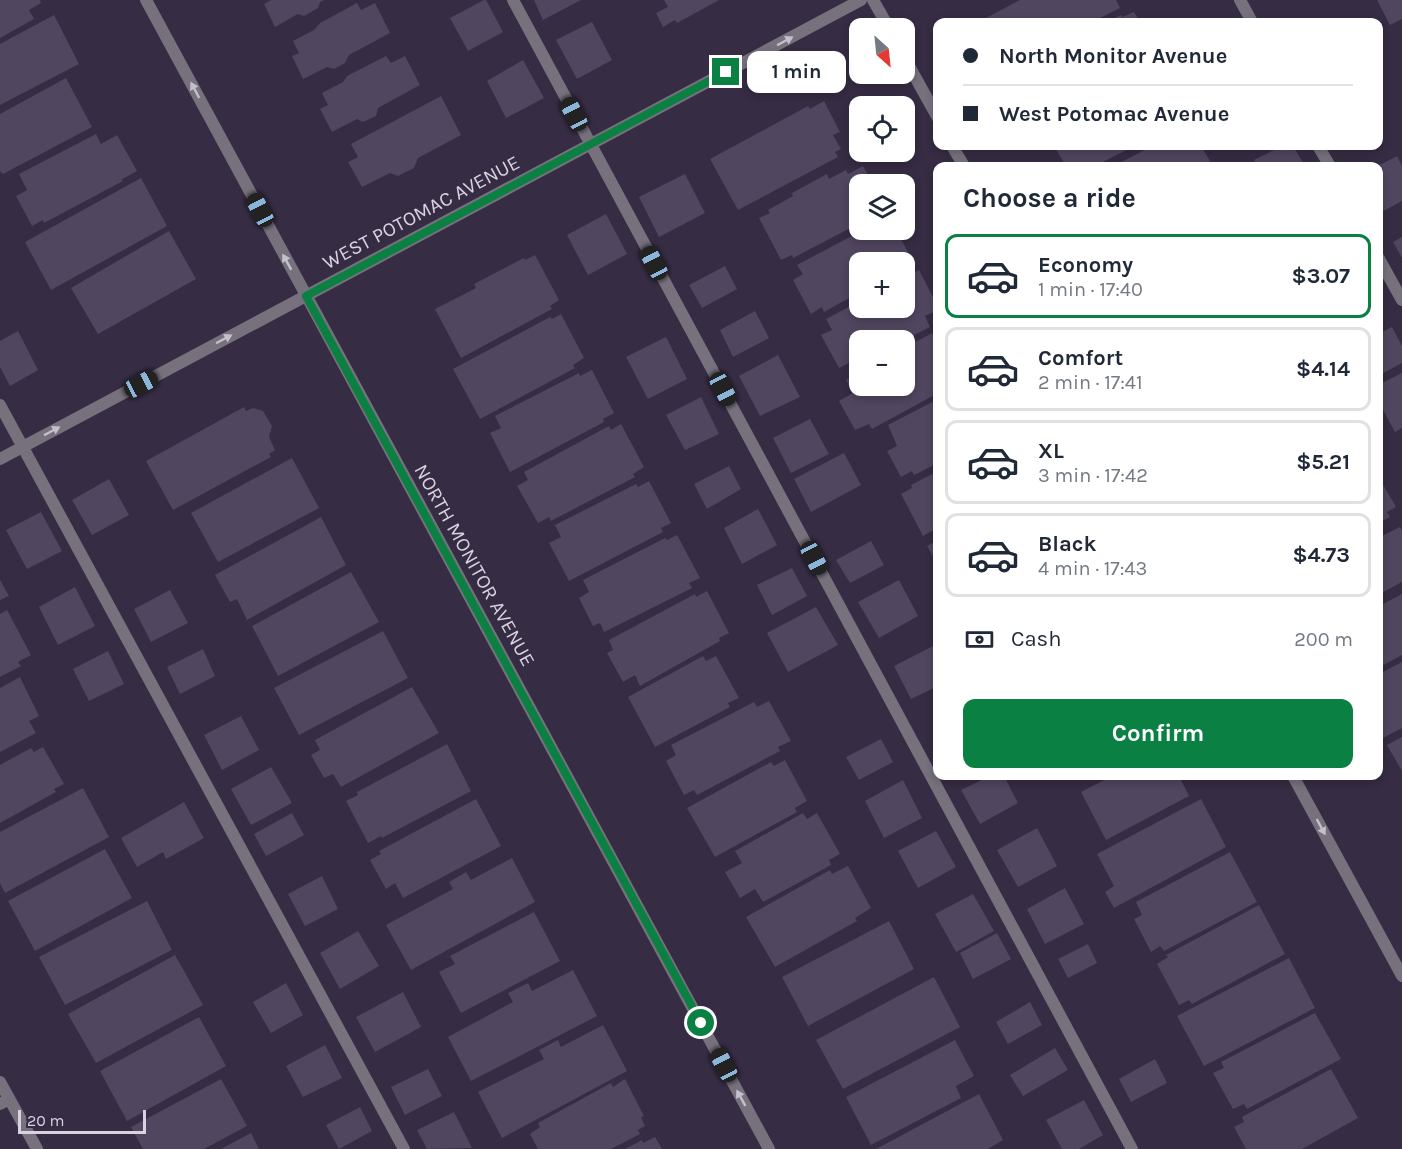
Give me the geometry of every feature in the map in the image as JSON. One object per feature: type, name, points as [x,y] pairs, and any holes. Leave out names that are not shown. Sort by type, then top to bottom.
[{"type":"street","name":"NORTH MONITOR AVENUE","points":[[146,0],[769,1149]]},
{"type":"street","points":[[513,0],[1132,1149]]},
{"type":"street","name":"WEST POTOMAC AVENUE","points":[[0,459],[861,0]]},
{"type":"street","points":[[873,0],[883,18]]},
{"type":"street","points":[[1240,0],[1250,18]]},
{"type":"street","points":[[915,77],[933,109]]},
{"type":"street","points":[[1383,266],[1402,300]]},
{"type":"street","points":[[0,405],[404,1149]]},
{"type":"street","points":[[1295,780],[1402,976]]},
{"type":"street","points":[[0,1082],[5,1102],[36,1149]]},
{"type":"building","points":[[0,0],[40,0],[41,3],[29,10],[34,19],[0,38]]},
{"type":"building","points":[[271,0],[324,0],[320,2],[318,8],[304,16],[298,14],[275,27],[264,4]]},
{"type":"building","points":[[484,0],[503,32],[468,51],[450,18]]},
{"type":"building","points":[[534,0],[581,0],[543,20]]},
{"type":"building","points":[[664,0],[719,0],[677,23],[675,20],[663,27],[656,13],[668,7]]},
{"type":"building","points":[[1020,0],[1116,0],[1120,8],[1100,18],[986,18]]},
{"type":"building","points":[[1377,0],[1402,0],[1402,19],[1390,25]]},
{"type":"building","points":[[357,3],[361,10],[375,3],[390,33],[349,55],[345,63],[334,69],[327,67],[303,79],[292,56],[299,53],[293,41]]},
{"type":"building","points":[[1134,12],[1138,18],[1115,18],[1121,15],[1122,17]]},
{"type":"building","points":[[54,15],[79,64],[0,105],[0,44]]},
{"type":"building","points":[[592,22],[612,60],[577,79],[556,40]]},
{"type":"building","points":[[386,56],[391,63],[405,56],[420,85],[378,108],[376,116],[363,122],[357,119],[332,132],[320,109],[328,105],[322,93],[343,82],[347,76]]},
{"type":"building","points":[[523,60],[544,98],[506,118],[487,81]]},
{"type":"building","points":[[66,78],[92,127],[3,174],[0,171],[0,114]]},
{"type":"building","points":[[441,96],[461,135],[418,158],[414,168],[398,176],[390,173],[362,187],[348,162],[358,157],[351,144]]},
{"type":"building","points":[[824,101],[840,132],[833,135],[841,149],[835,152],[838,157],[738,210],[710,159],[808,106],[810,109]]},
{"type":"building","points":[[96,134],[101,144],[117,135],[137,171],[121,180],[123,181],[44,223],[43,220],[32,226],[16,196],[27,190],[19,174]]},
{"type":"building","points":[[1056,150],[1126,150],[1103,162],[1064,162]]},
{"type":"building","points":[[1144,150],[1203,150],[1211,162],[1122,162]]},
{"type":"building","points":[[1274,150],[1295,150],[1303,162],[1255,162],[1254,160]]},
{"type":"building","points":[[1397,156],[1402,166],[1402,201],[1383,211],[1383,163]]},
{"type":"building","points":[[863,166],[867,174],[849,174],[849,229],[793,258],[792,255],[781,260],[759,218],[770,213],[768,210],[793,196],[792,193],[827,174],[829,179],[846,170],[848,174]]},
{"type":"building","points":[[685,174],[705,213],[659,237],[639,197]]},
{"type":"building","points":[[141,178],[167,226],[51,290],[25,242]]},
{"type":"building","points":[[606,214],[627,254],[588,275],[567,235]]},
{"type":"building","points":[[169,231],[196,279],[98,334],[71,288]]},
{"type":"building","points":[[849,237],[849,240],[901,240],[908,252],[849,252],[849,298],[824,312],[822,307],[811,314],[793,280],[803,274],[797,265]]},
{"type":"building","points":[[1402,237],[1402,258],[1393,242]]},
{"type":"building","points":[[535,255],[559,300],[550,306],[552,309],[461,358],[435,309],[476,288],[474,284],[524,258],[525,260]]},
{"type":"building","points":[[725,266],[737,289],[702,308],[689,285]]},
{"type":"building","points":[[919,270],[933,297],[933,312],[925,316],[930,327],[915,334],[915,330],[849,330],[849,363],[839,368],[821,335],[832,330],[826,319],[849,307],[849,318],[915,318],[915,272]]},
{"type":"building","points":[[755,311],[769,338],[733,357],[720,330]]},
{"type":"building","points":[[561,314],[584,358],[573,365],[575,368],[480,419],[453,369],[550,317],[552,319]]},
{"type":"building","points":[[1392,327],[1402,346],[1402,363],[1383,373],[1383,332]]},
{"type":"building","points":[[18,331],[38,370],[10,386],[0,367],[0,341]]},
{"type":"building","points":[[932,333],[933,396],[872,429],[869,424],[855,430],[839,401],[849,395],[915,396],[915,342]]},
{"type":"building","points":[[666,337],[687,379],[648,399],[626,357]]},
{"type":"building","points":[[778,355],[800,397],[760,416],[739,376]]},
{"type":"building","points":[[592,370],[614,413],[603,419],[604,422],[510,472],[490,433],[501,428],[495,416],[579,373],[580,376]]},
{"type":"building","points":[[1402,373],[1402,428],[1395,432],[1383,410],[1383,382]]},
{"type":"building","points":[[701,397],[719,434],[685,450],[666,415]]},
{"type":"building","points":[[933,402],[933,466],[914,475],[912,471],[901,477],[887,451],[897,446],[888,425]]},
{"type":"building","points":[[244,407],[246,411],[253,408],[263,411],[272,426],[269,437],[275,450],[269,454],[271,457],[173,510],[146,461]]},
{"type":"building","points":[[810,419],[829,454],[791,473],[773,438]]},
{"type":"building","points":[[621,424],[644,467],[633,474],[635,477],[551,521],[549,517],[538,523],[517,486],[528,480],[524,472],[609,426],[611,430]]},
{"type":"building","points":[[844,453],[861,485],[811,512],[794,479]]},
{"type":"building","points":[[292,458],[319,508],[218,562],[191,513]]},
{"type":"building","points":[[729,466],[741,489],[707,509],[694,484]]},
{"type":"building","points":[[933,474],[933,530],[923,536],[901,494],[912,488],[911,485]]},
{"type":"building","points":[[109,479],[129,515],[92,535],[72,500]]},
{"type":"building","points":[[649,481],[671,523],[661,528],[663,532],[569,581],[549,543],[561,537],[555,525],[636,484],[638,487]]},
{"type":"building","points":[[1383,485],[1396,507],[1387,512],[1390,517],[1383,520]]},
{"type":"building","points":[[758,509],[777,545],[742,564],[724,528]]},
{"type":"building","points":[[41,512],[62,551],[27,569],[6,530]]},
{"type":"building","points":[[321,517],[346,565],[247,620],[237,599],[230,602],[215,575]]},
{"type":"building","points":[[1400,527],[1402,531],[1402,582],[1383,592],[1383,536]]},
{"type":"building","points":[[677,535],[700,578],[689,583],[692,588],[604,632],[600,623],[593,626],[579,598],[589,592],[583,580],[665,538],[667,540]]},
{"type":"building","points":[[871,541],[884,565],[850,583],[836,560]]},
{"type":"building","points":[[933,543],[933,556],[927,546]]},
{"type":"building","points":[[792,568],[807,596],[772,615],[757,585]]},
{"type":"building","points":[[351,572],[379,622],[278,676],[252,626]]},
{"type":"building","points":[[0,580],[9,596],[0,600]]},
{"type":"building","points":[[899,580],[918,616],[879,638],[858,602]]},
{"type":"building","points":[[75,587],[95,626],[58,645],[39,607]]},
{"type":"building","points":[[170,590],[188,623],[151,642],[134,609]]},
{"type":"building","points":[[707,591],[729,633],[719,638],[720,641],[640,686],[635,675],[623,682],[607,653],[613,650],[609,640],[695,594],[696,597]]},
{"type":"building","points":[[1402,594],[1402,655],[1383,665],[1383,604]]},
{"type":"building","points":[[816,607],[838,645],[788,672],[767,633]]},
{"type":"building","points":[[7,610],[31,655],[18,662],[21,666],[0,677],[0,614]]},
{"type":"building","points":[[383,631],[408,678],[299,735],[274,688]]},
{"type":"building","points":[[933,646],[933,688],[911,699],[894,666]]},
{"type":"building","points":[[203,649],[215,676],[180,694],[167,667]]},
{"type":"building","points":[[108,651],[124,684],[89,701],[73,669]]},
{"type":"building","points":[[703,656],[706,661],[716,656],[739,698],[728,703],[730,707],[655,747],[628,697]]},
{"type":"building","points":[[1402,662],[1402,728],[1383,738],[1383,672]]},
{"type":"building","points":[[20,677],[39,716],[29,721],[36,733],[0,752],[0,688]]},
{"type":"building","points":[[412,687],[439,733],[341,787],[333,774],[324,778],[311,755],[320,750],[315,740]]},
{"type":"building","points":[[769,701],[791,741],[778,747],[780,751],[697,795],[694,790],[684,795],[666,761],[676,755],[671,745],[754,702],[757,707]]},
{"type":"building","points":[[241,716],[259,750],[222,770],[204,735]]},
{"type":"building","points":[[1402,737],[1402,771],[1387,745]]},
{"type":"building","points":[[881,739],[893,762],[859,780],[846,757]]},
{"type":"building","points":[[447,744],[471,791],[382,838],[381,836],[368,843],[346,801],[358,795],[357,792]]},
{"type":"building","points":[[43,747],[64,784],[54,789],[56,792],[0,823],[0,765],[31,748],[34,752]]},
{"type":"building","points":[[785,760],[807,801],[795,808],[797,812],[715,857],[687,808],[771,762],[774,766]]},
{"type":"building","points":[[271,767],[292,803],[251,825],[231,789]]},
{"type":"building","points":[[903,780],[922,818],[884,838],[865,801]]},
{"type":"building","points":[[982,780],[1006,780],[1018,803],[980,824],[961,790]]},
{"type":"building","points":[[1104,780],[1181,780],[1189,796],[1106,840],[1081,792]]},
{"type":"building","points":[[83,788],[109,837],[5,893],[0,883],[0,832]]},
{"type":"building","points":[[476,799],[501,846],[403,898],[395,883],[386,889],[370,860],[381,854],[379,851]]},
{"type":"building","points":[[1201,799],[1226,847],[1114,908],[1105,892],[1114,886],[1097,854]]},
{"type":"building","points":[[184,802],[204,838],[166,859],[163,852],[137,867],[121,838]]},
{"type":"building","points":[[292,813],[304,835],[266,856],[254,834]]},
{"type":"building","points":[[803,813],[807,819],[817,813],[840,854],[829,860],[831,865],[763,902],[755,889],[740,898],[725,872],[742,863],[735,851]]},
{"type":"building","points":[[1037,828],[1057,866],[1018,887],[997,850]]},
{"type":"building","points":[[936,831],[956,867],[918,888],[898,851]]},
{"type":"building","points":[[105,849],[132,898],[35,951],[8,901]]},
{"type":"building","points":[[1230,852],[1257,902],[1164,951],[1160,946],[1151,952],[1134,919],[1142,915],[1136,902]]},
{"type":"building","points":[[512,858],[535,902],[411,970],[386,925],[453,889],[449,882],[466,872],[471,880]]},
{"type":"building","points":[[848,866],[871,908],[855,918],[857,921],[775,967],[746,917],[830,870],[832,874]]},
{"type":"building","points":[[322,876],[338,909],[305,926],[288,894]]},
{"type":"building","points":[[1065,888],[1084,924],[1045,944],[1027,909]]},
{"type":"building","points":[[973,894],[994,931],[956,952],[935,914]]},
{"type":"building","points":[[147,901],[172,950],[65,1005],[39,957]]},
{"type":"building","points":[[1259,905],[1285,954],[1192,1004],[1189,1000],[1179,1005],[1157,964],[1168,957],[1166,955]]},
{"type":"building","points":[[534,912],[560,961],[461,1013],[439,972],[455,964],[450,956]]},
{"type":"building","points":[[889,921],[914,969],[808,1026],[782,977]]},
{"type":"building","points":[[358,931],[379,966],[340,989],[320,953]]},
{"type":"building","points":[[997,933],[1011,959],[973,979],[960,953]]},
{"type":"building","points":[[1088,944],[1097,963],[1068,978],[1058,959]]},
{"type":"building","points":[[175,955],[203,1005],[96,1063],[68,1014]]},
{"type":"building","points":[[1289,958],[1315,1008],[1204,1066],[1177,1016]]},
{"type":"building","points":[[573,970],[597,1016],[471,1081],[448,1037],[513,1002],[508,993],[528,983],[532,991]]},
{"type":"building","points":[[934,977],[960,1027],[843,1089],[816,1040]]},
{"type":"building","points":[[286,983],[303,1015],[271,1033],[253,1002]]},
{"type":"building","points":[[403,992],[421,1027],[375,1052],[356,1017]]},
{"type":"building","points":[[1030,1002],[1042,1025],[1008,1044],[996,1022]]},
{"type":"building","points":[[1315,1013],[1341,1059],[1247,1109],[1244,1104],[1233,1109],[1213,1073],[1224,1068],[1221,1062]]},
{"type":"building","points":[[199,1017],[226,1066],[127,1121],[100,1071]]},
{"type":"building","points":[[603,1025],[627,1071],[502,1138],[478,1092],[544,1059],[539,1050],[558,1040],[561,1047]]},
{"type":"building","points":[[955,1040],[974,1076],[956,1086],[961,1098],[871,1145],[846,1097]]},
{"type":"building","points":[[325,1045],[342,1078],[303,1097],[286,1066]]},
{"type":"building","points":[[1055,1048],[1068,1070],[1023,1096],[1010,1075]]},
{"type":"building","points":[[1155,1059],[1167,1083],[1131,1102],[1119,1079]]},
{"type":"building","points":[[428,1069],[442,1096],[405,1115],[391,1087]]},
{"type":"building","points":[[1331,1069],[1358,1118],[1302,1149],[1246,1149],[1234,1127],[1244,1122],[1242,1117]]},
{"type":"building","points":[[221,1079],[247,1126],[204,1149],[143,1149],[131,1127]]},
{"type":"building","points":[[625,1079],[644,1116],[641,1117],[645,1126],[638,1130],[640,1134],[611,1149],[538,1149],[530,1134],[540,1127],[538,1123],[611,1083],[613,1087]]},
{"type":"building","points":[[979,1094],[1003,1140],[988,1149],[876,1149]]},
{"type":"building","points":[[1084,1100],[1103,1135],[1079,1149],[1062,1149],[1046,1120]]},
{"type":"building","points":[[360,1107],[372,1131],[339,1149],[326,1125]]},
{"type":"building","points":[[454,1112],[472,1148],[427,1149],[417,1130]]},
{"type":"building","points":[[251,1133],[259,1149],[221,1149]]},
{"type":"building","points":[[655,1137],[662,1149],[625,1149],[642,1140],[643,1143]]},
{"type":"route","points":[[701,1023],[306,296],[726,72]]}]
